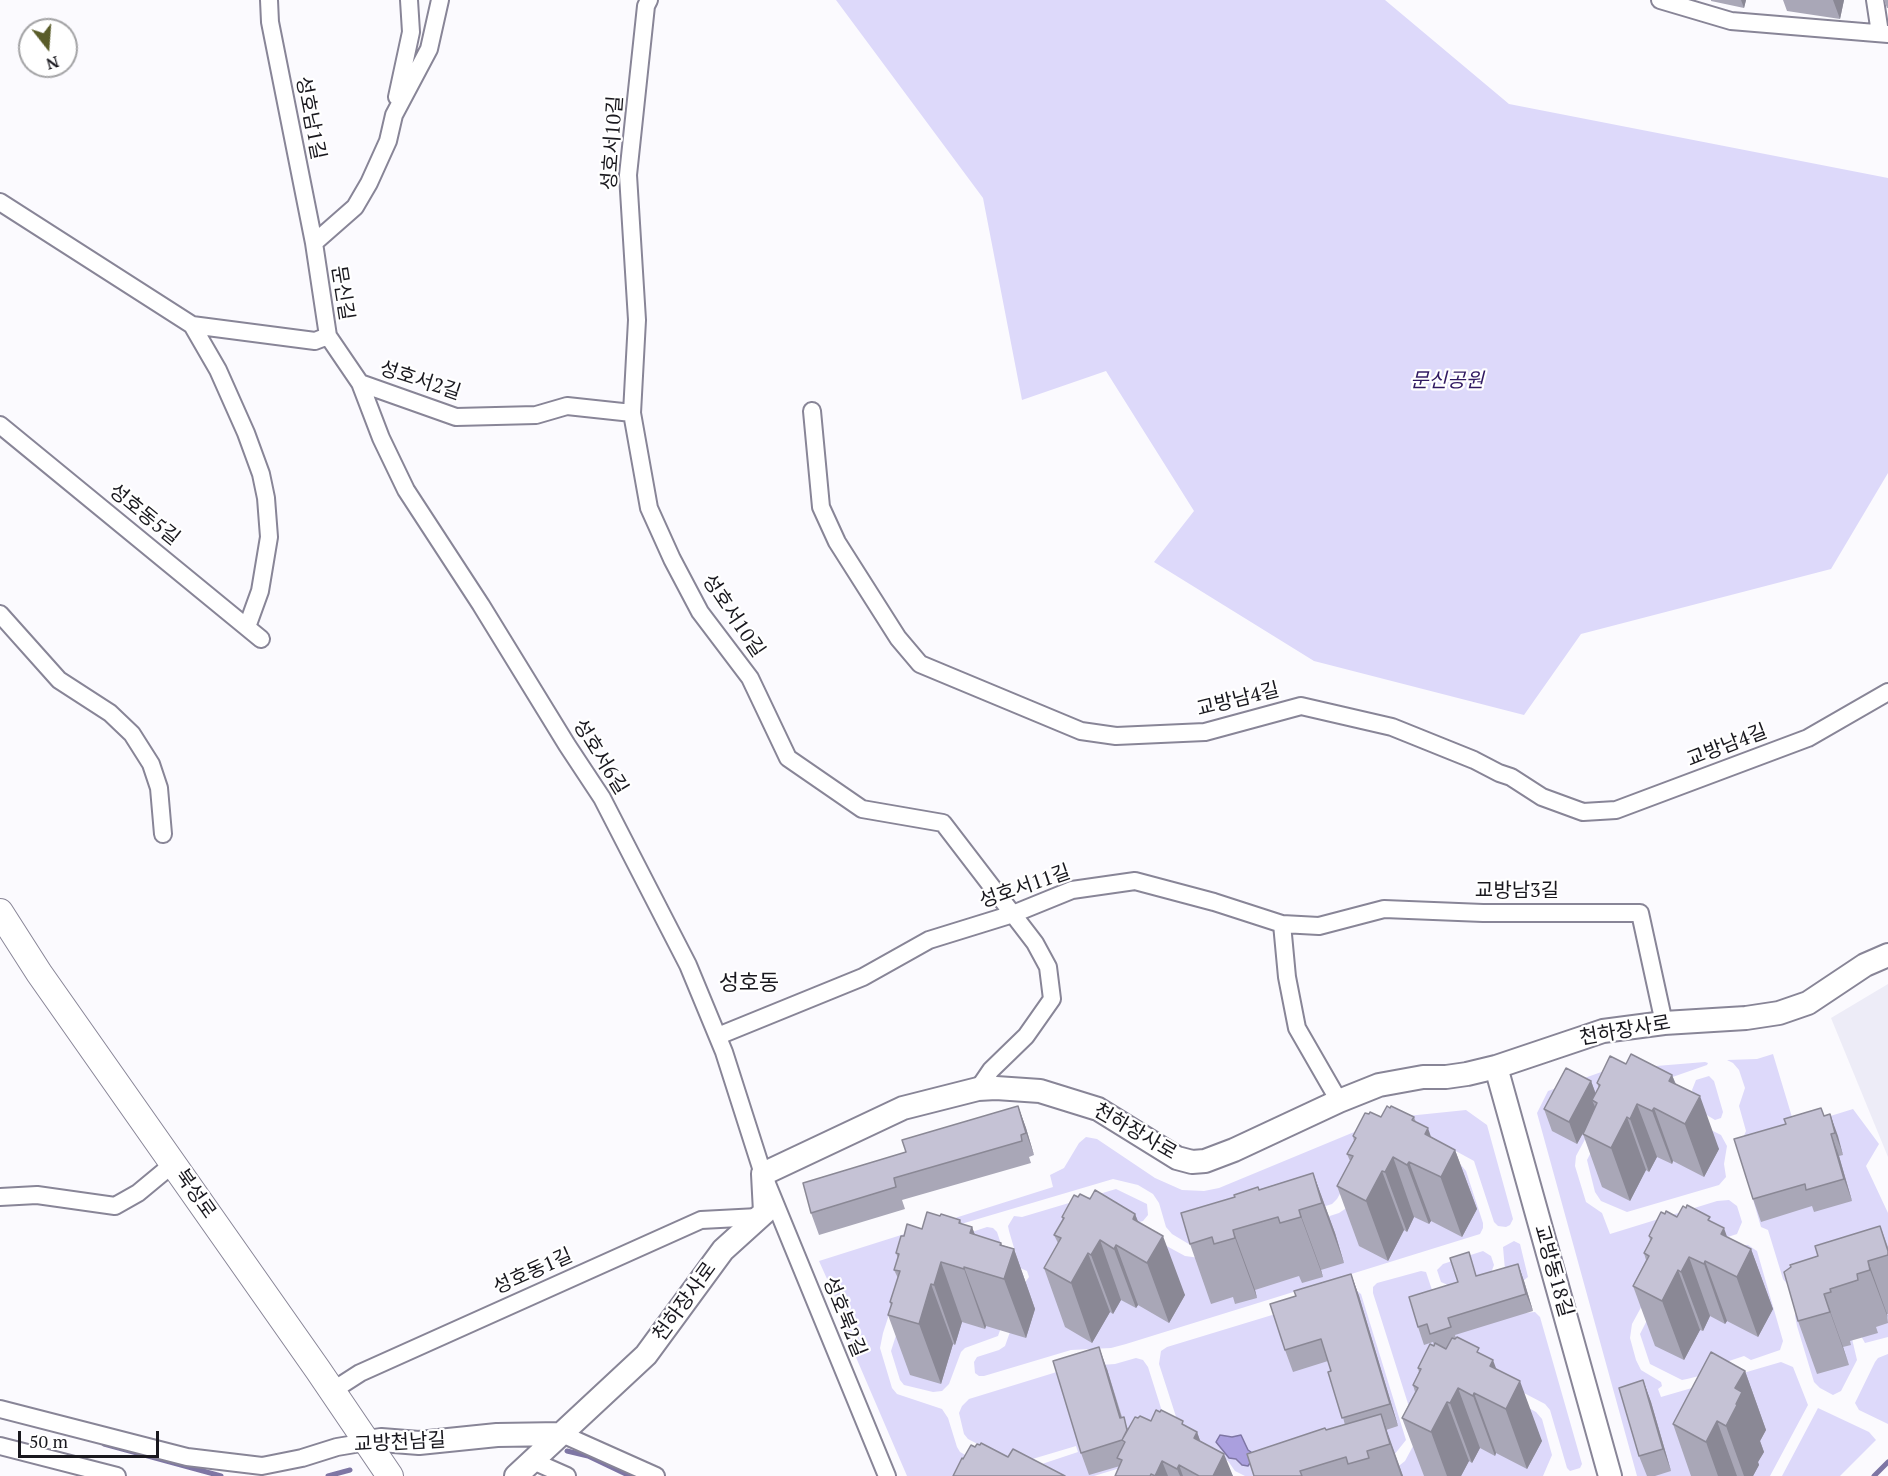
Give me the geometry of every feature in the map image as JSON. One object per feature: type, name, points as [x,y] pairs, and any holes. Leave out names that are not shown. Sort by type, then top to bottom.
[{"type":"main road","name":"북성로","points":[[0,912],[45,982],[390,1476]]},
{"type":"main road","name":"천하장사로","points":[[762,1174],[903,1108],[978,1089],[996,1088],[1040,1091],[1082,1103],[1098,1109],[1177,1158],[1192,1162],[1205,1161],[1379,1085],[1423,1077],[1456,1076],[1496,1067],[1603,1031],[1779,1013],[1808,1003],[1865,965],[1888,955]]},
{"type":"main road","name":"교방동18길","points":[[1496,1067],[1610,1476]]},
{"type":"main road","points":[[758,1217],[765,1212],[762,1174]]},
{"type":"main road","name":"천하장사로","points":[[523,1471],[646,1355],[723,1250],[758,1217]]},
{"type":"main road","name":"교방천남길","points":[[367,1442],[381,1440],[418,1443],[497,1435],[562,1434]]},
{"type":"street","name":"성호남1길","points":[[269,0],[270,22],[314,243]]},
{"type":"street","points":[[394,115],[411,32],[409,0]]},
{"type":"street","name":"문신길","points":[[0,202],[192,325],[315,341],[328,336],[314,243],[355,207],[369,183],[388,141],[394,115],[429,49],[440,0]]},
{"type":"street","name":"성호서10길","points":[[649,0],[646,6],[628,175],[637,320],[632,413],[649,508],[667,549],[700,612],[750,678],[788,758],[862,809],[943,823],[1035,943],[1048,968],[1052,999],[1026,1036],[991,1070],[978,1089]]},
{"type":"street","points":[[1660,0],[1731,21],[1884,33],[1875,0]]},
{"type":"street","points":[[192,325],[218,370],[246,433],[261,474],[266,498],[269,537],[261,591],[247,627]]},
{"type":"street","name":"성호서2길","points":[[328,336],[360,383],[456,417],[536,415],[567,406],[632,413]]},
{"type":"street","name":"성호서6길","points":[[360,383],[381,438],[406,490],[482,605],[602,798],[688,965],[718,1036],[737,1089],[762,1174]]},
{"type":"street","name":"교방남4길","points":[[812,411],[821,507],[837,542],[898,638],[920,664],[1081,731],[1116,736],[1205,732],[1301,706],[1392,728],[1474,760],[1511,777],[1542,797],[1583,812],[1616,810],[1808,738],[1888,692]]},
{"type":"street","name":"성호동5길","points":[[0,425],[261,639]]},
{"type":"street","points":[[0,614],[60,680],[110,713],[132,734],[151,764],[159,788],[163,834]]},
{"type":"street","name":"성호서11길","points":[[718,1036],[863,977],[929,940],[1013,914],[1071,890],[1135,881],[1214,902],[1282,924]]},
{"type":"street","name":"교방남3길","points":[[1282,924],[1319,926],[1384,909],[1483,913],[1640,913],[1665,1023]]},
{"type":"street","points":[[1282,924],[1287,977],[1297,1028],[1339,1101]]},
{"type":"street","points":[[0,1197],[37,1195],[116,1206],[138,1193],[173,1164]]},
{"type":"street","name":"성호북2길","points":[[762,1174],[887,1476]]},
{"type":"street","name":"성호동1길","points":[[332,1391],[360,1373],[701,1220],[758,1217]]},
{"type":"street","name":"교방천남길","points":[[0,1409],[187,1457],[262,1466],[302,1458],[337,1447],[367,1442]]},
{"type":"street","name":"교방천남길","points":[[562,1434],[656,1476]]},
{"type":"street","points":[[0,1446],[117,1476]]},
{"type":"street","points":[[523,1471],[567,1476]]},
{"type":"shaded area","points":[[1888,984],[1888,1157],[1831,1018]]},
{"type":"shaded area","points":[[1220,1435],[1232,1437],[1241,1435],[1251,1452],[1248,1466],[1229,1458],[1216,1442]]},
{"type":"green space","name":"문신공원","points":[[836,0],[1385,0],[1509,104],[1888,178],[1888,473],[1831,569],[1581,634],[1524,715],[1314,661],[1154,562],[1194,511],[1106,371],[1022,400],[983,198]]},
{"type":"green space","points":[[1773,1054],[1795,1127],[1853,1109],[1879,1144],[1866,1166],[1888,1213],[1888,1269],[1788,1285],[1783,1279],[1768,1230],[1761,1227],[1741,1158],[1746,1131],[1739,1106],[1745,1088],[1739,1070],[1727,1060],[1757,1059]]},
{"type":"green space","points":[[1708,1063],[1707,1065],[1661,1081],[1610,1093],[1576,1156],[1575,1166],[1586,1202],[1602,1213],[1610,1234],[1717,1201],[1729,1200],[1737,1206],[1742,1222],[1737,1234],[1669,1256],[1632,1324],[1630,1338],[1636,1360],[1641,1370],[1661,1382],[1662,1386],[1658,1389],[1661,1397],[1781,1362],[1793,1367],[1808,1405],[1770,1476],[1637,1476],[1537,1113],[1548,1091],[1607,1070]]},
{"type":"green space","points":[[1709,1076],[1714,1081],[1723,1112],[1721,1118],[1715,1120],[1700,1111],[1692,1090],[1696,1080]]},
{"type":"green space","points":[[1466,1110],[1487,1125],[1513,1219],[1506,1227],[1498,1226],[1494,1222],[1474,1161],[1423,1133],[1363,1153],[1332,1204],[1200,1246],[1192,1246],[1172,1234],[1166,1227],[1159,1203],[1153,1194],[1138,1185],[1113,1179],[934,1232],[911,1248],[880,1348],[892,1388],[897,1394],[942,1409],[948,1418],[960,1452],[976,1461],[975,1476],[907,1476],[852,1348],[840,1308],[819,1261],[1053,1187],[1050,1175],[1064,1168],[1079,1143],[1086,1137],[1097,1139],[1155,1178],[1182,1190],[1204,1191],[1219,1188],[1388,1118]]},
{"type":"green space","points":[[1612,1111],[1691,1120],[1721,1135],[1727,1146],[1724,1164],[1726,1177],[1719,1185],[1627,1212],[1601,1201],[1595,1192],[1587,1160]]},
{"type":"green space","points":[[1432,1151],[1461,1165],[1466,1171],[1483,1223],[1480,1234],[1126,1344],[1111,1348],[1071,1350],[984,1376],[975,1373],[974,1362],[977,1357],[1005,1346],[1029,1277],[1027,1271],[1020,1268],[1009,1231],[1008,1226],[1014,1216],[1022,1217],[1116,1189],[1147,1204],[1148,1215],[1143,1221],[1128,1225],[1185,1256],[1200,1258],[1339,1213]]},
{"type":"green space","points":[[987,1227],[997,1232],[1004,1253],[954,1238]]},
{"type":"green space","points":[[1514,1241],[1520,1244],[1528,1277],[1519,1284],[1524,1313],[1535,1312],[1540,1317],[1582,1464],[1580,1468],[1570,1471],[1567,1468],[1550,1410],[1545,1404],[1480,1370],[1410,1410],[1373,1293],[1373,1287],[1377,1283],[1421,1271],[1426,1272],[1432,1290],[1438,1296],[1505,1270],[1503,1247]]},
{"type":"green space","points":[[1740,1245],[1748,1245],[1757,1251],[1783,1341],[1780,1350],[1751,1360],[1744,1356],[1711,1367],[1707,1374],[1682,1380],[1650,1364],[1640,1334],[1673,1269]]},
{"type":"green space","points":[[1483,1251],[1491,1256],[1494,1265],[1491,1273],[1450,1286],[1441,1282],[1437,1270],[1443,1264]]},
{"type":"green space","points":[[921,1257],[1005,1273],[1014,1291],[998,1336],[965,1348],[961,1352],[949,1384],[942,1391],[933,1392],[904,1385],[900,1380],[891,1351]]},
{"type":"green space","points":[[1888,1277],[1888,1337],[1865,1343],[1861,1336],[1849,1326],[1857,1360],[1841,1391],[1833,1395],[1814,1382],[1797,1326],[1796,1311]]},
{"type":"green space","points":[[1351,1291],[1361,1294],[1406,1440],[1394,1455],[1328,1476],[1245,1476],[1235,1471],[1228,1461],[1191,1441],[1180,1429],[1159,1364],[1161,1351],[1167,1347]]},
{"type":"green space","points":[[1888,1354],[1888,1424],[1859,1410],[1855,1403],[1875,1362],[1878,1358]]},
{"type":"green space","points":[[1136,1358],[1143,1360],[1148,1367],[1173,1446],[1166,1454],[1094,1476],[1034,1476],[1033,1467],[1078,1452],[1076,1446],[1019,1463],[1012,1462],[968,1439],[964,1434],[959,1413],[969,1399],[1073,1367],[1115,1364]]},
{"type":"green space","points":[[1485,1384],[1536,1412],[1542,1419],[1552,1455],[1543,1476],[1364,1476],[1400,1465],[1405,1461],[1440,1396]]},
{"type":"green space","points":[[1818,1408],[1869,1432],[1876,1440],[1840,1476],[1782,1476]]},
{"type":"building","points":[[1631,1054],[1672,1075],[1669,1081],[1700,1096],[1685,1124],[1654,1108],[1652,1111],[1637,1104],[1630,1119],[1627,1117],[1611,1148],[1583,1134],[1597,1103],[1592,1100],[1600,1085],[1597,1083],[1610,1056],[1626,1064]]},
{"type":"building","points":[[1566,1068],[1591,1081],[1569,1122],[1544,1109]]},
{"type":"building","points":[[1018,1106],[1026,1133],[1021,1135],[1022,1141],[894,1178],[896,1187],[811,1213],[803,1183],[906,1152],[902,1140]]},
{"type":"building","points":[[1387,1106],[1414,1117],[1412,1120],[1428,1128],[1425,1134],[1455,1150],[1441,1177],[1409,1162],[1407,1165],[1393,1157],[1385,1172],[1382,1171],[1366,1201],[1337,1186],[1353,1156],[1347,1154],[1356,1138],[1353,1136],[1365,1113],[1370,1112],[1381,1117]]},
{"type":"building","points":[[1821,1108],[1824,1116],[1830,1114],[1835,1133],[1831,1134],[1844,1179],[1806,1190],[1805,1184],[1753,1199],[1734,1139],[1786,1124],[1784,1119]]},
{"type":"building","points":[[1313,1173],[1322,1203],[1299,1210],[1301,1217],[1280,1223],[1278,1217],[1233,1230],[1235,1238],[1214,1244],[1212,1237],[1190,1244],[1181,1213],[1235,1197],[1234,1195],[1258,1187],[1259,1190]]},
{"type":"building","points":[[1095,1190],[1135,1214],[1133,1219],[1163,1236],[1147,1263],[1116,1245],[1114,1249],[1100,1240],[1091,1255],[1088,1253],[1071,1283],[1044,1268],[1061,1238],[1054,1235],[1074,1195],[1078,1197],[1080,1194],[1090,1199]]},
{"type":"building","points":[[1687,1205],[1710,1217],[1708,1220],[1724,1228],[1721,1234],[1751,1249],[1737,1277],[1705,1261],[1704,1264],[1689,1257],[1681,1272],[1678,1270],[1662,1301],[1633,1286],[1649,1256],[1644,1253],[1652,1238],[1649,1236],[1661,1212],[1665,1214],[1666,1211],[1677,1217],[1683,1206],[1686,1208]]},
{"type":"building","points":[[927,1212],[960,1220],[959,1223],[972,1227],[970,1233],[1014,1249],[1004,1279],[941,1262],[934,1285],[931,1284],[919,1324],[888,1315],[900,1271],[894,1270],[901,1236],[904,1236],[907,1224],[922,1229]]},
{"type":"building","points":[[1880,1226],[1888,1255],[1868,1261],[1870,1270],[1857,1274],[1858,1280],[1830,1289],[1831,1292],[1824,1294],[1830,1312],[1798,1321],[1784,1272],[1791,1267],[1790,1265],[1818,1256],[1815,1246]]},
{"type":"building","points":[[1469,1252],[1476,1276],[1518,1264],[1526,1294],[1448,1318],[1451,1327],[1430,1334],[1427,1324],[1418,1327],[1409,1297],[1458,1282],[1450,1258]]},
{"type":"building","points":[[1351,1274],[1390,1404],[1342,1418],[1321,1339],[1285,1350],[1270,1304],[1296,1296],[1294,1291]]},
{"type":"building","points":[[1457,1337],[1479,1348],[1477,1352],[1493,1360],[1490,1366],[1520,1381],[1506,1409],[1474,1393],[1473,1396],[1458,1388],[1450,1403],[1447,1402],[1431,1432],[1402,1418],[1418,1388],[1413,1385],[1421,1369],[1418,1368],[1430,1344],[1434,1346],[1435,1343],[1446,1349],[1452,1338]]},
{"type":"building","points":[[1099,1347],[1120,1418],[1124,1417],[1127,1430],[1122,1440],[1081,1453],[1053,1361]]},
{"type":"building","points":[[1711,1352],[1745,1371],[1735,1388],[1742,1392],[1726,1426],[1717,1421],[1706,1442],[1673,1424]]},
{"type":"building","points":[[1643,1380],[1663,1449],[1639,1456],[1619,1388]]},
{"type":"building","points":[[1156,1410],[1160,1412],[1161,1410],[1183,1421],[1182,1424],[1197,1432],[1194,1438],[1224,1454],[1213,1476],[1199,1476],[1179,1465],[1177,1469],[1162,1461],[1155,1476],[1151,1474],[1150,1476],[1115,1476],[1122,1460],[1117,1458],[1125,1442],[1122,1440],[1135,1417],[1140,1416],[1151,1421]]},
{"type":"building","points":[[1381,1414],[1390,1444],[1367,1451],[1369,1458],[1348,1464],[1346,1457],[1300,1471],[1302,1476],[1254,1476],[1247,1454],[1325,1428],[1326,1430]]},
{"type":"building","points":[[981,1443],[1008,1457],[1013,1449],[1065,1476],[953,1476],[971,1445],[975,1447]]},
{"type":"waterway","points":[[104,1444],[221,1476]]},
{"type":"waterway","points":[[567,1451],[588,1456],[630,1476]]},
{"type":"waterway","points":[[1874,1476],[1888,1462]]},
{"type":"waterway","points":[[328,1476],[350,1470]]},
{"type":"district","name":"성호동","points":[[749,984]]}]
